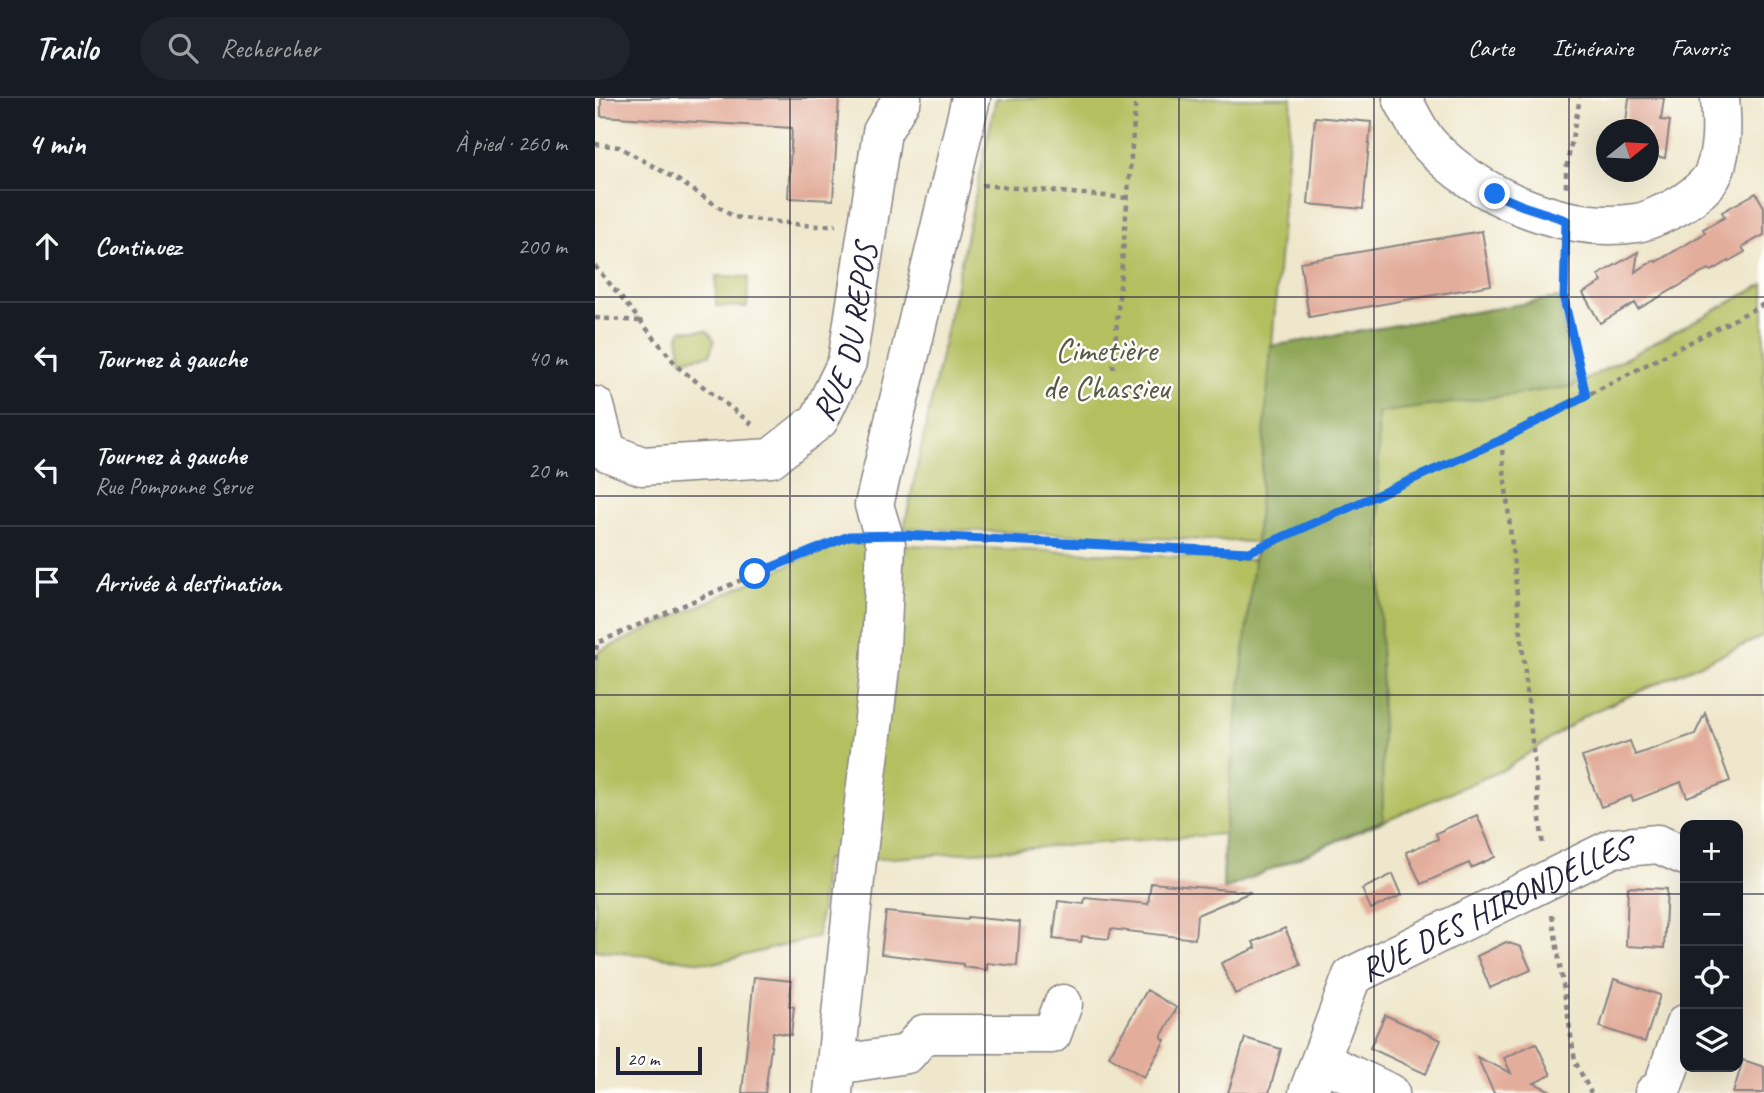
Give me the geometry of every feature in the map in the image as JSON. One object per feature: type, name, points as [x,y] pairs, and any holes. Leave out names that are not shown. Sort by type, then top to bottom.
[{"type":"street","name":"RUE DU REPOS","points":[[771,458],[819,420],[847,362],[882,132],[902,98]]},
{"type":"street","points":[[971,98],[874,505],[885,539],[880,668],[834,1079],[907,1054],[924,1034],[1052,1034],[1063,1004]]},
{"type":"street","points":[[1402,98],[1428,142],[1455,167],[1495,194],[1566,220],[1599,226],[1639,223],[1683,206],[1713,174],[1723,129],[1720,98]]},
{"type":"street","points":[[595,406],[607,452],[642,466],[771,458]]},
{"type":"street","name":"RUE DES HIRONDELLES","points":[[1389,1093],[1315,1077],[1352,976],[1613,848],[1658,844],[1680,854]]},
{"type":"street","points":[[1654,1093],[1662,1088],[1680,1038]]},
{"type":"path","points":[[1113,369],[1136,98]]},
{"type":"path","points":[[1580,98],[1566,170],[1564,299],[1586,396]]},
{"type":"path","points":[[595,144],[619,147],[678,180],[734,217],[813,226],[869,223]]},
{"type":"path","points":[[952,179],[978,185],[1128,198]]},
{"type":"path","points":[[595,266],[679,369],[761,432],[771,458]]},
{"type":"path","points":[[595,660],[596,642],[849,536],[1249,552],[1501,440],[1764,304]]},
{"type":"path","points":[[595,318],[640,321]]},
{"type":"path","points":[[1501,440],[1546,879],[1575,1061],[1591,1093]]},
{"type":"green space","name":"Cimetière de Chassieu","points":[[996,98],[1292,98],[1272,346],[1558,298],[1576,385],[1764,284],[1764,636],[1586,715],[1505,769],[1223,890],[1224,834],[865,860],[825,859],[818,937],[714,963],[595,950],[595,679],[598,652],[839,542],[1253,560],[1255,542],[904,528]]},
{"type":"green space","points":[[716,276],[748,277],[747,307],[716,306]]},
{"type":"green space","points":[[1558,298],[1576,386],[1378,413],[1383,820],[1223,890],[1224,834],[1256,542],[1271,346]]},
{"type":"green space","points":[[682,330],[708,331],[714,340],[710,355],[682,360],[678,337]]},
{"type":"building","points":[[601,98],[839,98],[833,200],[788,198],[792,128],[601,116]]},
{"type":"building","points":[[1629,98],[1664,98],[1661,120],[1670,121],[1665,158],[1659,157],[1659,119],[1626,119]]},
{"type":"building","points":[[1315,117],[1371,122],[1363,209],[1308,204]]},
{"type":"building","points":[[1756,193],[1764,207],[1764,235],[1742,247],[1745,252],[1638,309],[1635,303],[1600,323],[1583,293],[1602,282],[1598,275],[1638,252],[1635,272],[1655,260],[1656,262],[1705,233],[1703,229],[1725,217],[1722,212]]},
{"type":"building","points":[[1482,231],[1491,285],[1309,317],[1300,262]]},
{"type":"building","points":[[1705,713],[1730,781],[1687,797],[1681,782],[1633,801],[1631,796],[1601,807],[1582,757],[1630,741],[1635,755],[1695,734]]},
{"type":"building","points":[[1477,815],[1495,857],[1471,868],[1469,863],[1421,884],[1406,852],[1438,839],[1436,833]]},
{"type":"building","points":[[1393,874],[1402,895],[1371,909],[1362,889]]},
{"type":"building","points":[[1151,883],[1251,892],[1197,915],[1195,939],[1111,929],[1109,939],[1082,936],[1081,942],[1053,939],[1058,901],[1084,904],[1085,898],[1148,904]]},
{"type":"building","points":[[1628,887],[1667,889],[1664,948],[1626,946]]},
{"type":"building","points":[[886,912],[1020,922],[1017,966],[987,963],[987,970],[963,967],[963,964],[881,954]]},
{"type":"building","points":[[1285,928],[1301,965],[1235,994],[1221,963],[1256,948],[1253,942]]},
{"type":"building","points":[[1506,942],[1521,947],[1531,970],[1490,988],[1477,956]]},
{"type":"building","points":[[754,977],[792,981],[789,1006],[794,1007],[791,1035],[773,1032],[765,1093],[742,1093]]},
{"type":"building","points":[[1614,979],[1660,995],[1645,1042],[1600,1027]]},
{"type":"building","points":[[1147,990],[1177,1008],[1161,1037],[1165,1040],[1144,1077],[1109,1056]]},
{"type":"building","points":[[1385,1015],[1441,1040],[1426,1074],[1370,1048]]},
{"type":"building","points":[[1245,1038],[1281,1049],[1269,1093],[1228,1093]]},
{"type":"building","points":[[1536,1043],[1551,1075],[1534,1083],[1555,1093],[1494,1093],[1477,1057],[1511,1073],[1504,1058]]},
{"type":"building","points":[[1743,1060],[1764,1067],[1764,1093],[1733,1093],[1739,1072],[1743,1072]]},
{"type":"route","points":[[755,574],[849,536],[885,534],[1249,552],[1501,440],[1586,396],[1564,299],[1566,220],[1495,194]]}]
